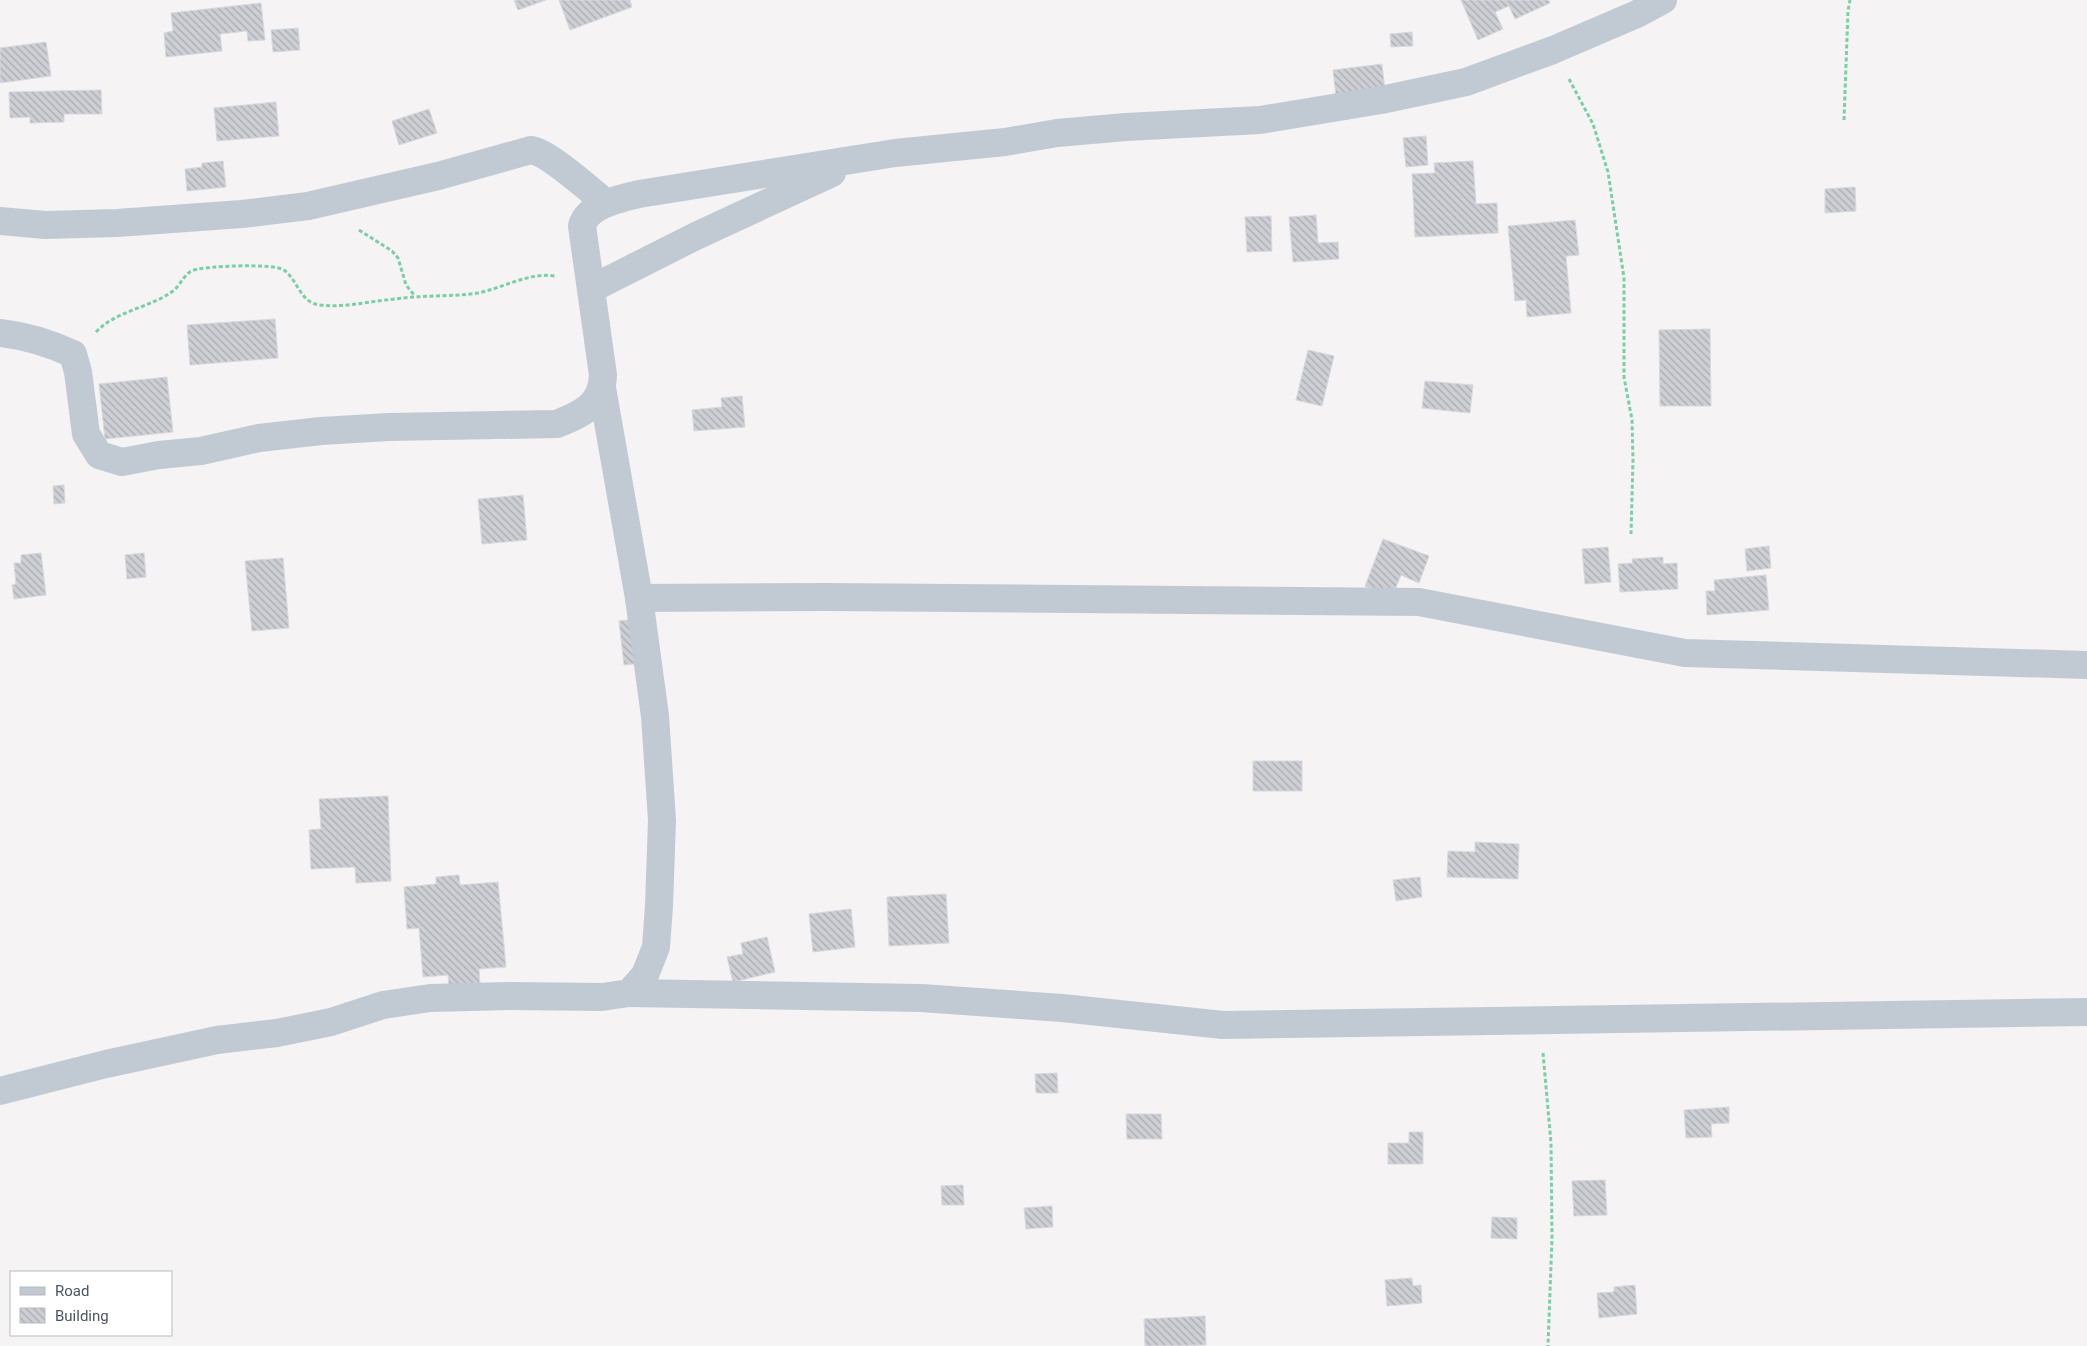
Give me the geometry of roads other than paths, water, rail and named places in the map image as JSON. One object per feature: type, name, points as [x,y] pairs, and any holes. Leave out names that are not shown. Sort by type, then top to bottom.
[{"type":"street","points":[[629,993],[645,975],[656,947],[662,820],[655,716],[639,598],[602,388],[603,376],[582,226],[587,215],[606,203],[639,194],[863,159],[1005,142],[1057,132],[1126,126],[1260,120],[1381,100],[1466,82],[1553,50],[1637,14],[1663,0]]},
{"type":"street","points":[[0,221],[45,225],[117,223],[242,214],[308,206],[400,186],[531,150],[538,150],[606,203]]},
{"type":"street","points":[[591,289],[688,240],[863,159]]},
{"type":"street","points":[[0,333],[19,335],[46,342],[72,354],[78,372],[86,434],[98,455],[122,462],[201,450],[259,438],[321,431],[389,427],[556,424],[582,414],[594,403],[602,388]]},
{"type":"street","points":[[639,598],[826,596],[1419,602],[1685,653],[2087,665]]},
{"type":"street","points":[[0,1091],[106,1064],[217,1040],[277,1033],[331,1022],[392,1004],[430,998],[510,996],[602,997],[629,993],[921,998],[1062,1008],[1223,1025],[2087,1012]]}]
